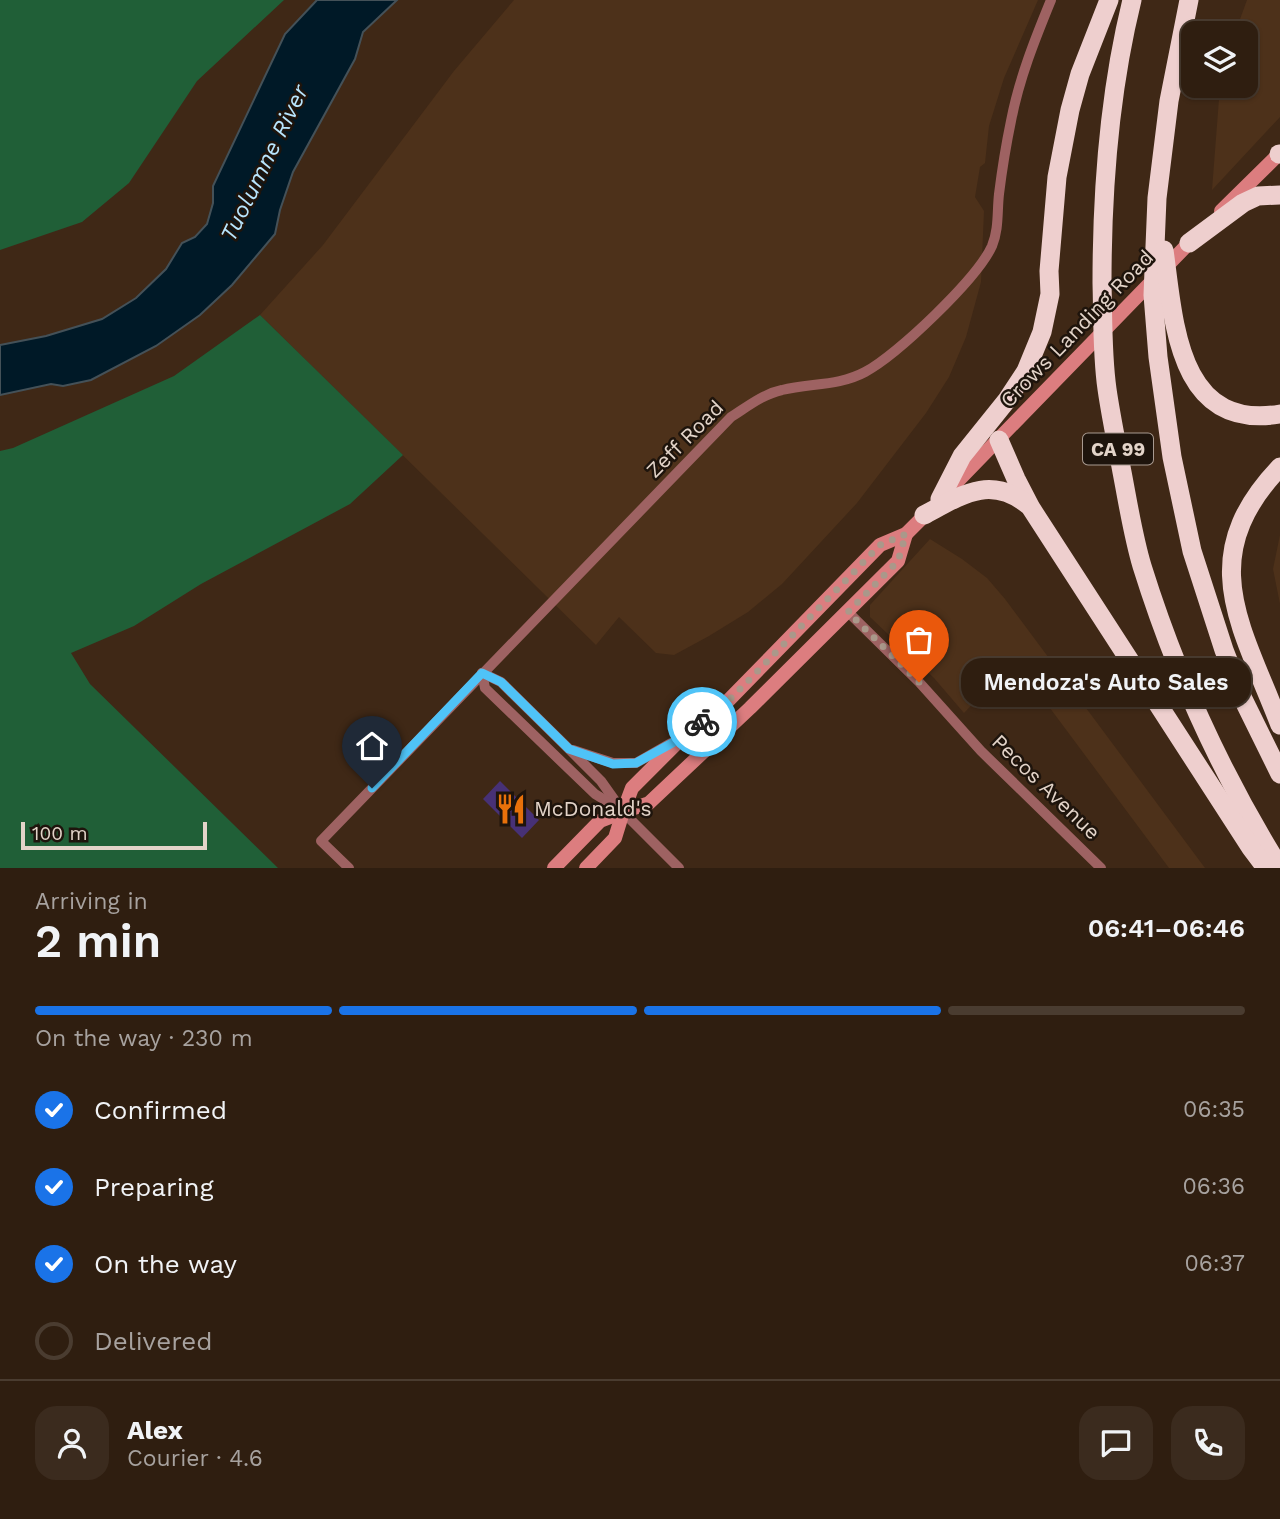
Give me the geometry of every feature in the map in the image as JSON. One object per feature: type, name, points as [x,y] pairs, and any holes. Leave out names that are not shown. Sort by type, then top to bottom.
[{"type":"highway","points":[[940,499],[962,456],[1007,400],[1026,371],[1042,332],[1050,294],[1049,271],[1057,177],[1070,110],[1080,74],[1109,0]]},
{"type":"highway","name":"CA 99","points":[[1132,0],[1111,105],[1106,161],[1102,264],[1107,388],[1141,563],[1168,642],[1196,713],[1221,765],[1280,868]]},
{"type":"highway","name":"CA 99","points":[[1189,0],[1169,101],[1157,198],[1153,295],[1164,407],[1192,551],[1243,699],[1280,774]]},
{"type":"highway","points":[[1189,243],[1224,213],[1258,196],[1280,195]]},
{"type":"highway","points":[[1157,198],[1175,329],[1186,366],[1193,379],[1213,400],[1235,412],[1268,416],[1280,414]]},
{"type":"highway","points":[[999,440],[1031,508],[1266,868]]},
{"type":"highway","points":[[1280,467],[1254,496],[1245,512],[1232,552],[1230,578],[1234,602],[1280,725]]},
{"type":"highway","points":[[924,515],[966,493],[978,490],[1007,492],[1031,508]]},
{"type":"main road","points":[[1224,213],[1280,154]]},
{"type":"main road","name":"Crows Landing Road","points":[[586,868],[615,838],[632,788],[683,737],[721,708],[880,545],[906,534],[1189,243]]},
{"type":"main road","name":"Crows Landing Road","points":[[554,868],[600,821],[649,803],[750,708],[898,561],[906,534]]},
{"type":"street","name":"Zeff Road","points":[[349,868],[321,841],[731,417],[768,395],[782,390],[845,380],[864,373],[905,342],[980,266],[991,249],[997,232],[999,195],[1017,92],[1051,0]]},
{"type":"street","name":"Pecos Avenue","points":[[848,612],[919,682],[981,751],[1101,868]]},
{"type":"street","points":[[482,673],[501,682],[569,749],[601,781],[623,812],[679,868]]},
{"type":"street","points":[[482,673],[485,688],[595,794],[623,812]]},
{"type":"street","points":[[569,749],[613,764],[636,763],[683,737]]},
{"type":"shaded area","points":[[514,0],[1038,0],[1004,78],[989,126],[985,163],[980,167],[975,197],[984,211],[981,282],[966,337],[949,377],[926,413],[857,503],[782,584],[748,612],[674,655],[656,653],[619,617],[596,645],[260,315],[323,245],[454,71]]},
{"type":"shaded area","points":[[1247,0],[1280,0],[1280,117],[1212,190],[1219,98],[1258,98],[1258,21],[1239,21]]},
{"type":"shaded area","points":[[1280,535],[1280,604],[1273,569]]},
{"type":"shaded area","points":[[930,539],[987,578],[1005,599],[1205,868],[1169,868],[1038,692],[1024,705],[998,678],[964,713],[934,678],[870,617],[870,605]]},
{"type":"green space","points":[[0,0],[284,0],[197,81],[129,183],[82,222],[0,250]]},
{"type":"green space","points":[[260,315],[403,455],[350,504],[201,584],[134,626],[71,653],[90,684],[278,868],[0,868],[0,451],[13,448],[174,376]]},
{"type":"water","name":"Tuolumne River","points":[[317,0],[397,0],[363,32],[355,59],[293,172],[275,234],[232,285],[200,315],[156,346],[91,380],[63,386],[51,384],[0,395],[0,345],[46,336],[102,319],[136,298],[166,269],[182,243],[195,237],[207,224],[213,203],[213,186],[285,34]]},
{"type":"building","name":"McDonald's","points":[[500,781],[539,820],[522,838],[483,799]]},
{"type":"way so far","points":[[702,722],[721,708],[880,545],[906,534],[898,561],[848,612],[919,682]]},
{"type":"place","name":"Mendoza's Auto Sales","points":[[919,682]]},
{"type":"place","name":"McDonald's","points":[[511,809]]},
{"type":"route","points":[[372,788],[482,673],[501,682],[569,749],[613,764],[636,763],[683,737],[702,722]]}]
